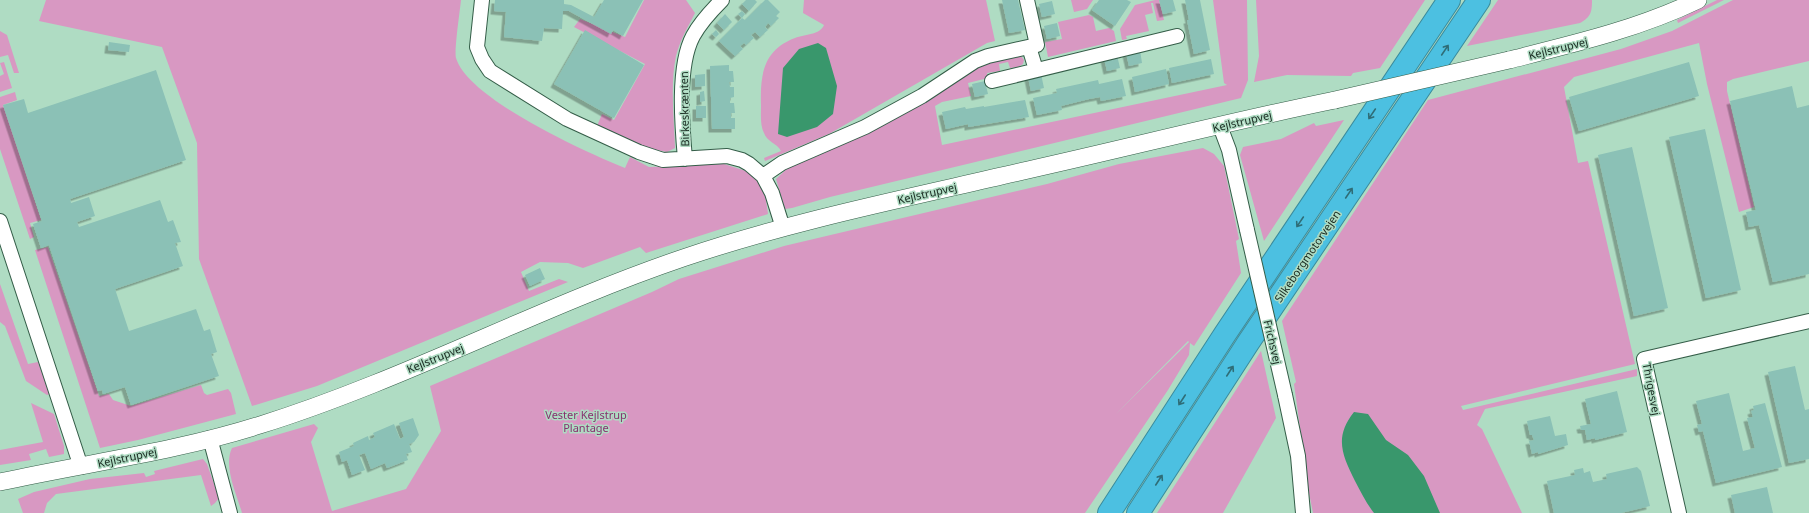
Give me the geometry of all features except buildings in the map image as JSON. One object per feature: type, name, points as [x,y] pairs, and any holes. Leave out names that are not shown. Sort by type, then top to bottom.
[{"type":"highway","points":[[1109,513],[1225,334],[1449,0]]},
{"type":"highway","name":"Silkeborgmotorvejen","points":[[1138,513],[1248,343],[1479,0]]},
{"type":"street","points":[[482,0],[477,47],[482,59],[490,71],[567,119],[639,152],[663,160],[715,156],[735,158],[750,164],[763,176],[772,193],[783,228]]},
{"type":"street","name":"Birkeskrænten","points":[[685,159],[682,76],[684,58],[693,36],[703,21],[722,0]]},
{"type":"street","points":[[763,176],[768,170],[782,162],[865,127],[922,96],[975,62],[988,56],[1037,46],[1027,0]]},
{"type":"street","name":"Kejlstrupvej","points":[[0,482],[81,467],[258,426],[337,398],[613,284],[681,259],[818,218],[1585,42],[1639,24],[1698,0]]},
{"type":"street","points":[[992,81],[1177,36]]},
{"type":"street","points":[[1029,47],[1036,70]]},
{"type":"street","name":"Frichsvej","points":[[1220,126],[1229,150],[1285,395],[1298,456],[1303,513]]},
{"type":"street","points":[[0,221],[81,467]]},
{"type":"street","name":"Thrigesvej","points":[[1680,513],[1644,359],[1809,321]]},
{"type":"street","points":[[210,438],[230,513]]},
{"type":"green space","points":[[46,0],[461,0],[456,39],[456,58],[465,74],[482,90],[504,107],[558,137],[625,168],[630,157],[649,167],[724,164],[746,171],[757,180],[765,193],[768,214],[646,253],[640,247],[583,268],[568,263],[540,262],[521,272],[529,291],[559,279],[568,282],[317,386],[252,406],[199,259],[197,143],[162,47],[39,21]]},
{"type":"green space","points":[[644,0],[686,0],[695,13],[682,39],[676,56],[673,78],[675,148],[667,152],[640,145],[597,126],[602,114],[614,120],[645,64],[574,27],[580,19],[625,37]]},
{"type":"green space","points":[[804,0],[986,0],[995,41],[987,43],[829,134],[765,161],[764,158],[781,151],[765,136],[762,127],[761,84],[766,65],[776,49],[784,43],[819,31],[824,25],[803,13]]},
{"type":"green space","points":[[1071,0],[1093,0],[1087,9],[1074,12]]},
{"type":"green space","points":[[1159,0],[1164,20],[1157,21],[1153,3],[1151,3],[1153,13],[1145,15],[1149,31],[1126,36],[1127,39],[1122,40],[1120,29],[1135,5]]},
{"type":"green space","points":[[1213,0],[1247,0],[1248,80],[1241,98],[785,209],[776,179],[791,165],[813,158],[953,81],[969,69],[1015,55],[1021,56],[1024,60],[1023,64],[1018,67],[1010,68],[1008,62],[999,64],[1000,71],[987,73],[988,78],[968,83],[971,96],[942,102],[935,106],[942,145],[1227,85],[1224,83]]},
{"type":"green space","points":[[1256,0],[1425,0],[1380,68],[1353,73],[1351,76],[1287,75],[1254,82],[1259,56]]},
{"type":"green space","points":[[1498,0],[1592,0],[1592,4],[1589,16],[1580,23],[1467,46]]},
{"type":"green space","points":[[1717,0],[1724,0],[1678,23],[1677,20]]},
{"type":"green space","points":[[1733,0],[1809,0],[1809,61],[1733,79],[1727,82],[1727,91],[1754,207],[1739,212],[1707,84],[1699,43],[1574,77],[1564,87],[1578,163],[1588,161],[1635,364],[1461,406],[1463,410],[1637,369],[1637,376],[1485,409],[1477,425],[1482,429],[1522,513],[1313,513],[1294,384],[1296,382],[1282,321],[1428,100],[1621,49],[1672,31]]},
{"type":"green space","points":[[1089,15],[1093,17],[1096,31],[1109,28],[1114,31],[1116,41],[1048,57],[1045,42],[1062,39],[1058,22]]},
{"type":"green space","points":[[0,31],[7,35],[19,73],[14,73],[8,55],[0,57]]},
{"type":"green space","points":[[4,62],[12,88],[0,92],[0,76],[4,74],[0,63]]},
{"type":"green space","points":[[15,92],[17,100],[3,105],[41,220],[30,223],[34,237],[30,239],[0,149],[0,97]]},
{"type":"green space","points":[[1344,120],[1264,241],[1240,155],[1243,147],[1281,139],[1314,123],[1316,126]]},
{"type":"green space","name":"Vester Kejlstrup Plantage","points":[[1203,148],[1214,154],[1224,166],[1239,239],[1236,241],[1241,273],[1194,346],[1190,343],[1189,355],[1168,390],[1085,513],[242,513],[230,472],[229,463],[232,448],[314,424],[318,428],[311,442],[332,511],[406,489],[441,431],[430,386],[652,292],[679,279],[784,246],[1047,184],[1119,164]],"holes":[[[1188,341],[1189,342],[1116,414]]]},
{"type":"green space","points":[[48,247],[99,396],[109,394],[113,400],[131,406],[201,385],[204,393],[207,395],[228,389],[231,393],[236,414],[138,440],[100,448],[35,250]]},
{"type":"green space","points":[[0,284],[28,364],[38,362],[50,394],[47,395],[26,381],[5,326],[0,322]]},
{"type":"green space","points":[[1261,351],[1276,418],[1223,513],[1157,513]]},
{"type":"green space","points":[[31,403],[54,414],[64,446],[64,454],[49,457],[46,449],[29,454],[31,460],[0,465],[0,450],[43,442]]},
{"type":"green space","points":[[203,459],[207,464],[219,498],[211,506],[201,475],[56,494],[47,503],[44,513],[23,513],[18,499],[34,492],[90,479],[144,473],[146,477],[155,474],[154,471]]},
{"type":"shaded area","points":[[818,43],[826,48],[837,86],[833,114],[817,127],[787,137],[778,134],[783,68],[799,49]]},
{"type":"shaded area","points":[[1354,412],[1368,414],[1386,440],[1408,455],[1424,476],[1440,513],[1374,513],[1355,481],[1347,463],[1342,446],[1344,430]]}]
